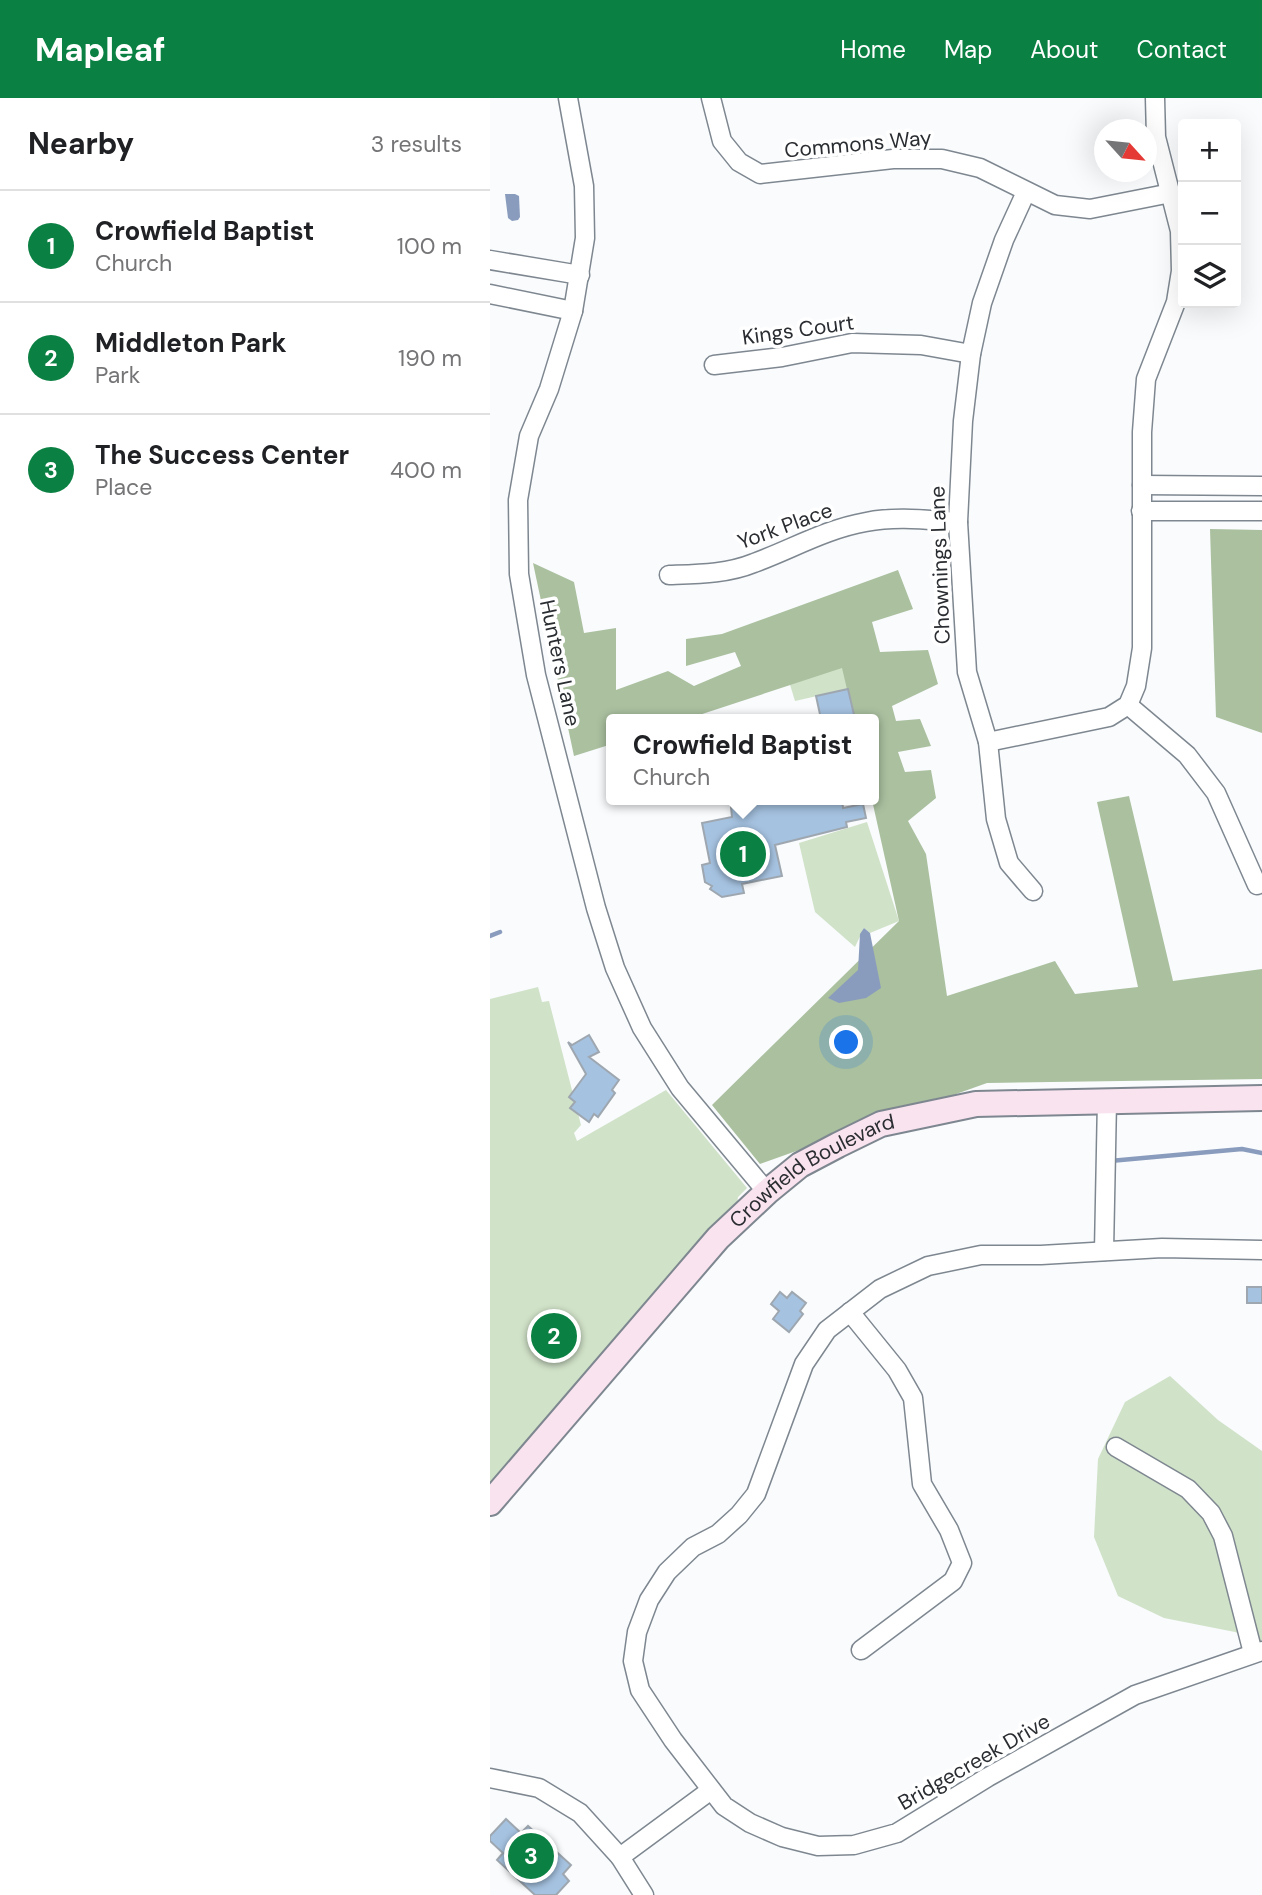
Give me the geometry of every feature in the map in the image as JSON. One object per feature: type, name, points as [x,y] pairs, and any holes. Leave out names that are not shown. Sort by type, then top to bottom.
[{"type":"main road","name":"Crowfield Boulevard","points":[[490,1503],[718,1238],[800,1165],[881,1124],[976,1104],[1262,1098]]},
{"type":"street","name":"Hunters Lane","points":[[568,98],[584,187],[585,238],[573,311],[549,389],[529,436],[518,500],[520,574],[536,675],[596,908],[615,968],[642,1028],[680,1088],[767,1192]]},
{"type":"street","name":"Commons Way","points":[[711,98],[722,141],[739,162],[760,174],[893,159],[942,159],[980,169],[1055,205],[1090,209],[1171,193]]},
{"type":"street","points":[[988,742],[1109,717],[1128,705],[1136,686],[1142,648],[1141,511],[1146,379],[1176,302],[1181,271],[1180,231],[1156,137],[1155,98]]},
{"type":"street","name":"Chownings Lane","points":[[1026,192],[1004,240],[982,303],[971,355],[963,421],[958,522],[967,673],[988,742],[996,819],[1009,863],[1033,891]]},
{"type":"street","points":[[490,260],[580,275]]},
{"type":"street","points":[[490,294],[573,311]]},
{"type":"street","name":"Kings Court","points":[[714,365],[852,343],[921,345],[971,355]]},
{"type":"street","points":[[1142,485],[1262,486]]},
{"type":"street","points":[[1141,511],[1262,511]]},
{"type":"street","name":"York Place","points":[[669,575],[713,574],[753,564],[812,536],[864,522],[902,517],[958,522]]},
{"type":"street","points":[[1128,705],[1187,755],[1216,793],[1257,885]]},
{"type":"street","points":[[1104,1251],[1107,1100]]},
{"type":"street","name":"Bridgecreek Drive","points":[[1257,1652],[1135,1695],[988,1777],[897,1833],[854,1845],[818,1846],[782,1837],[750,1823],[724,1805],[673,1740],[640,1690],[633,1661],[637,1632],[649,1600],[667,1572],[694,1547],[718,1534],[739,1515],[756,1494],[804,1364],[827,1330],[880,1289],[928,1266],[981,1255],[1162,1248],[1262,1250]]},
{"type":"street","points":[[850,1312],[897,1370],[913,1398],[922,1483],[949,1530],[962,1563],[953,1581],[862,1650]]},
{"type":"street","points":[[1116,1447],[1188,1489],[1211,1513],[1223,1536],[1257,1652]]},
{"type":"street","points":[[490,1778],[539,1788],[579,1812],[620,1857],[644,1895]]},
{"type":"street","points":[[620,1857],[710,1790]]},
{"type":"green space","points":[[1210,529],[1262,530],[1262,733],[1216,717]]},
{"type":"green space","points":[[533,563],[574,582],[584,633],[616,628],[616,690],[668,671],[694,686],[741,666],[735,652],[686,666],[686,639],[722,634],[898,570],[913,609],[872,622],[880,652],[928,650],[938,684],[892,706],[896,721],[920,719],[931,746],[898,752],[905,772],[931,770],[936,798],[908,821],[926,854],[947,996],[1055,961],[1075,994],[1138,987],[1097,802],[1129,796],[1173,981],[1262,969],[1262,1079],[987,1083],[760,1164],[712,1105],[899,921],[873,805],[879,805],[879,714],[853,714],[842,668],[702,714],[606,714],[606,746],[574,756]]},
{"type":"green space","points":[[842,658],[848,689],[795,701],[787,675]]},
{"type":"green space","points":[[867,822],[899,921],[870,933],[864,928],[855,947],[815,912],[799,843]]},
{"type":"green space","points":[[538,987],[542,1002],[549,1001],[581,1125],[574,1133],[577,1141],[666,1090],[747,1188],[738,1197],[737,1204],[650,1299],[490,1483],[490,999]]},
{"type":"green space","points":[[1170,1376],[1218,1420],[1262,1451],[1262,1643],[1235,1632],[1164,1618],[1118,1596],[1094,1537],[1098,1459],[1125,1402]]},
{"type":"water","points":[[505,194],[519,196],[520,217],[512,221],[508,218]]},
{"type":"water","points":[[864,928],[870,933],[881,988],[866,998],[839,1003],[828,998],[858,970],[860,934]]},
{"type":"building","points":[[848,689],[854,714],[820,714],[816,696]]},
{"type":"building","points":[[843,805],[843,808],[863,805],[866,818],[846,822],[847,827],[775,845],[782,876],[742,884],[744,893],[722,897],[705,882],[702,865],[710,863],[702,823],[732,817],[731,807]]},
{"type":"building","points":[[589,1035],[599,1052],[589,1057],[619,1080],[612,1090],[615,1093],[598,1117],[594,1114],[589,1122],[570,1108],[575,1102],[569,1097],[586,1074],[568,1042],[572,1045]]},
{"type":"building","points":[[1247,1287],[1262,1287],[1262,1303],[1247,1303]]},
{"type":"building","points":[[780,1292],[787,1298],[792,1292],[806,1303],[800,1311],[803,1314],[789,1332],[773,1319],[779,1311],[771,1304]]},
{"type":"building","points":[[506,1819],[521,1833],[528,1826],[571,1865],[563,1874],[569,1881],[556,1895],[535,1895],[497,1860],[503,1853],[490,1841],[490,1836]]},
{"type":"waterway","points":[[490,936],[500,932]]},
{"type":"waterway","points":[[1110,1161],[1242,1149],[1262,1153]]},
{"type":"place","name":"Crowfield Baptist","points":[[743,854]]},
{"type":"place","name":"Middleton Park","points":[[554,1336]]},
{"type":"place","name":"The Success Center","points":[[531,1856]]}]
